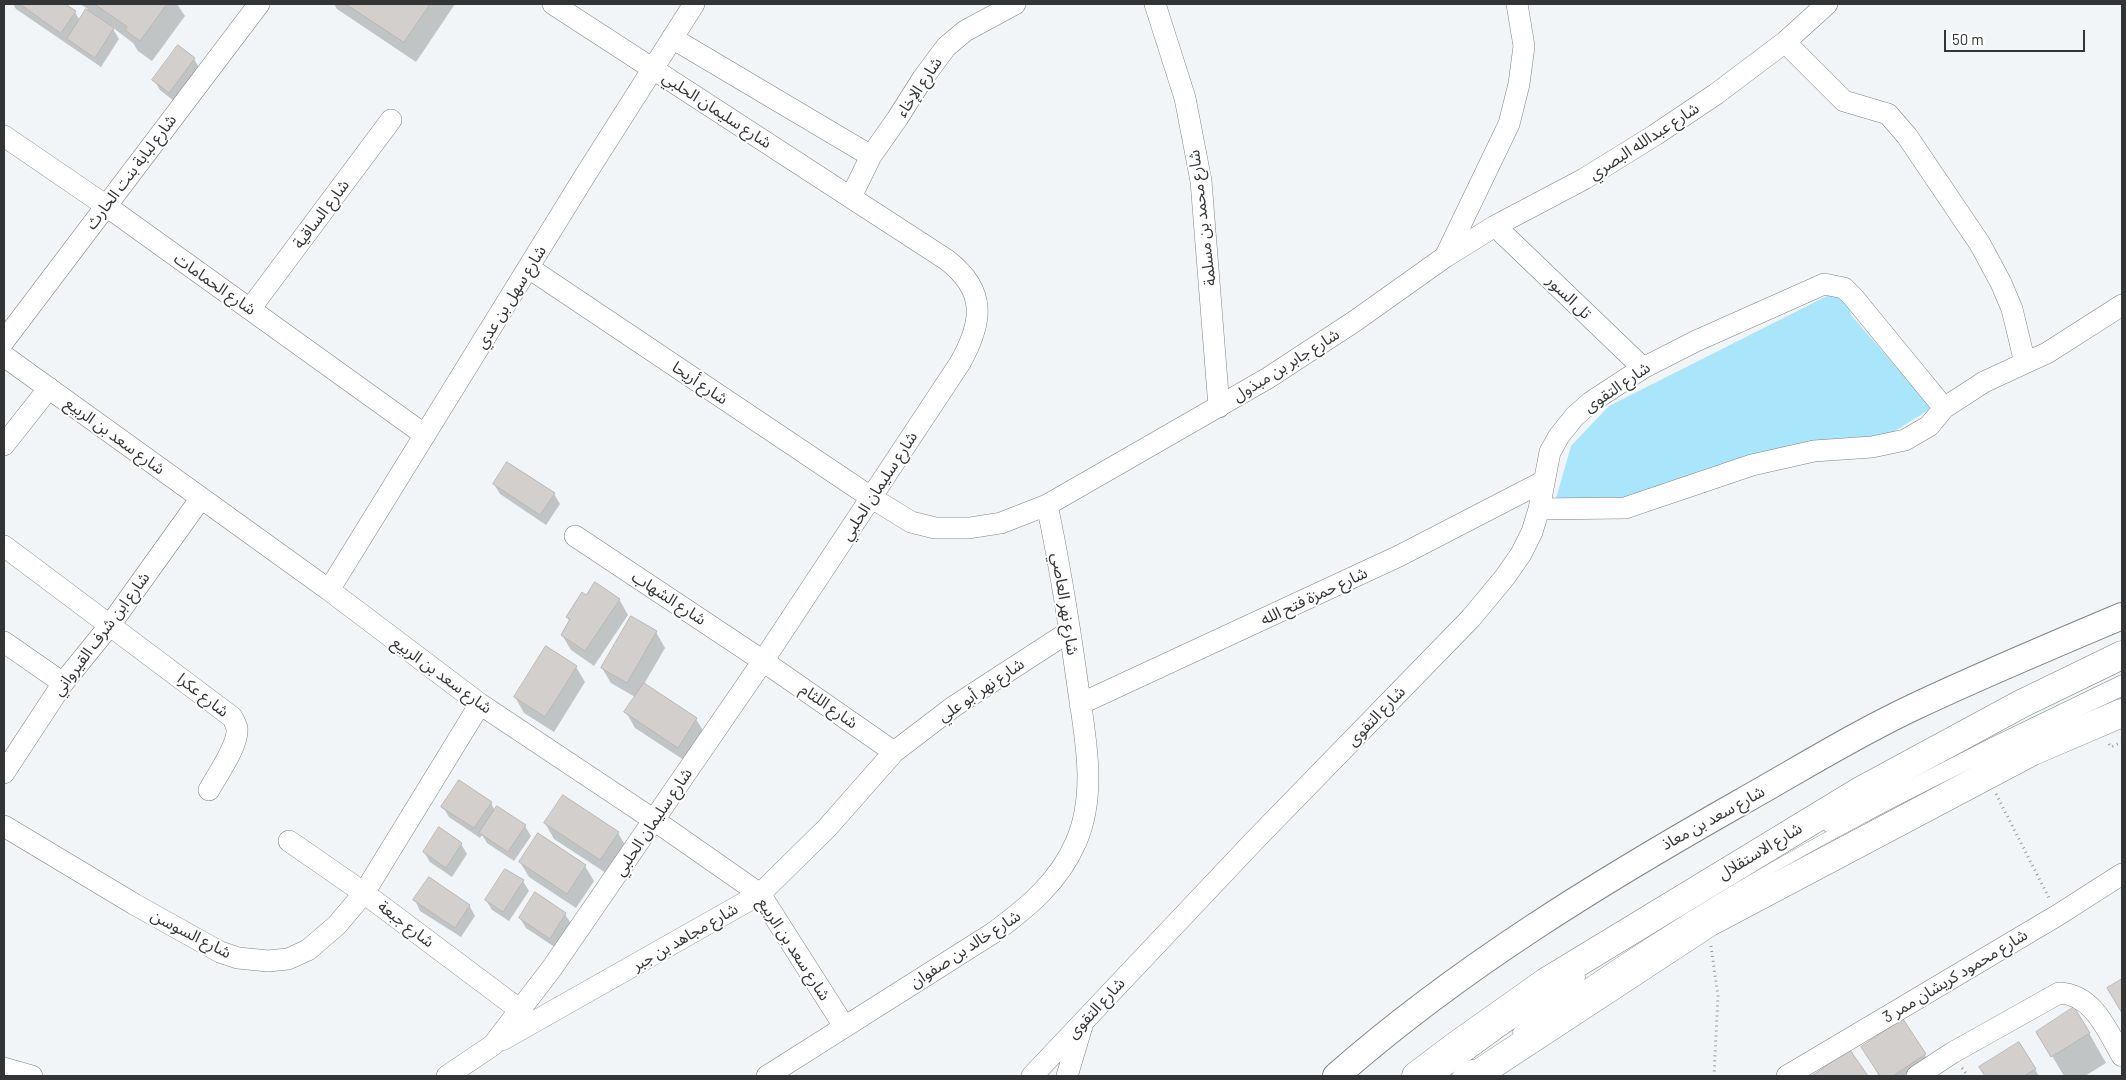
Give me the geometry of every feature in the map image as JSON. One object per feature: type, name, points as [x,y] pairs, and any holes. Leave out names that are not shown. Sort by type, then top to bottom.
[{"type":"highway","name":"شارع الاستقلال","points":[[1416,1076],[1546,982],[1862,790],[2021,704],[2122,655]]},
{"type":"highway","points":[[1475,1076],[1708,924],[2033,751],[2122,713]]},
{"type":"street","name":"شارع لبابة بنت الحارث","points":[[4,341],[105,205],[259,4]]},
{"type":"street","name":"شارع سليمان الحلبي","points":[[447,1076],[493,1045],[552,968],[763,660],[960,363],[971,344],[978,310],[976,295],[969,281],[959,270],[852,197],[553,4]]},
{"type":"street","name":"شارع سهل بن عدي","points":[[329,590],[586,174],[694,4]]},
{"type":"street","name":"شارع الإخاء","points":[[852,197],[870,156],[897,120],[923,78],[946,47],[965,31],[1015,4]]},
{"type":"street","name":"شارع محمد بن مسلمة","points":[[1155,4],[1185,98],[1201,181],[1219,407]]},
{"type":"street","name":"شارع جابر بن مبذول","points":[[872,498],[911,522],[935,528],[969,528],[1001,523],[1046,505],[1219,407],[1315,348],[1445,257],[1509,124],[1519,84],[1524,46],[1518,4]]},
{"type":"street","name":"شارع عبدالله البصري","points":[[1445,257],[1495,226],[1584,179],[1655,136],[1716,94],[1785,42],[1827,4]]},
{"type":"street","points":[[672,38],[870,156]]},
{"type":"street","points":[[1785,42],[1844,101],[1888,114],[1907,136],[1980,244],[2001,282],[2014,316],[2025,363]]},
{"type":"street","name":"شارع الساقية","points":[[250,309],[391,120]]},
{"type":"street","name":"شارع الحمامات","points":[[4,136],[105,205],[425,434]]},
{"type":"street","name":"تل السور","points":[[1495,226],[1644,368]]},
{"type":"street","name":"شارع أريحا","points":[[529,268],[872,498]]},
{"type":"street","name":"شارع التقوى","points":[[1032,1076],[1471,618],[1505,577],[1521,554],[1532,532],[1539,509],[1550,452],[1559,436],[1575,416],[1591,402],[1644,368],[1696,340],[1824,284],[1833,284],[1844,288],[1854,298],[1944,408]]},
{"type":"street","points":[[1539,509],[1625,508],[1752,465],[1814,451],[1872,447],[1904,440],[1929,426],[1944,408],[1970,390],[2047,353],[2122,305]]},
{"type":"street","name":"شارع سعد بن الربيع","points":[[4,356],[329,590],[480,704],[654,820],[760,894],[844,1026]]},
{"type":"street","points":[[4,445],[49,388]]},
{"type":"street","name":"شارع حمزة فتح الله","points":[[1080,704],[1399,556],[1544,482]]},
{"type":"street","name":"شارع ابن شرف القيرواني","points":[[4,773],[63,683],[110,625],[201,498]]},
{"type":"street","name":"شارع نهر العاصي","points":[[1046,505],[1058,560],[1080,704]]},
{"type":"street","name":"شارع الشهاب","points":[[574,536],[763,660]]},
{"type":"street","name":"شارع عكرا","points":[[4,546],[232,717],[237,728],[236,737],[232,749],[210,790]]},
{"type":"street","name":"شارع سعد بن معاذ","points":[[1336,1076],[1374,1043],[1455,982],[1548,918],[1639,860],[1914,707],[2122,616]]},
{"type":"street","name":"شارع نهر أبو علي","points":[[894,752],[953,707],[1070,631]]},
{"type":"street","points":[[4,642],[63,683]]},
{"type":"street","name":"شارع اللثام","points":[[763,660],[894,752]]},
{"type":"street","name":"شارع السوسن","points":[[4,826],[220,952],[238,958],[268,961],[288,959],[308,950],[337,925],[364,893],[480,704]]},
{"type":"street","name":"شارع خالد بن صفوان","points":[[767,1076],[993,933],[1028,908],[1044,892],[1076,842],[1083,818],[1088,762],[1080,704]]},
{"type":"street","name":"شارع مجاهد بن جبر","points":[[493,1045],[760,894],[827,828],[894,752]]},
{"type":"street","name":"شارع جبعة","points":[[289,841],[364,893],[520,1010]]},
{"type":"street","name":"شارع محمود كريشان ممر 3","points":[[1787,1076],[2058,915],[2122,874]]},
{"type":"street","points":[[1917,1076],[1952,1053],[2059,992],[2069,993],[2084,999],[2100,1019],[2122,1056]]},
{"type":"street","points":[[1067,1076],[1085,1020]]},
{"type":"street","points":[[4,1068],[32,1076]]},
{"type":"lane","points":[[1440,1076],[1499,1032],[1619,951],[1837,821],[1992,742],[2122,680]]},
{"type":"lane","points":[[1456,1076],[1553,1007],[1630,956],[1797,854],[1923,787],[2122,691]]},
{"type":"path","points":[[2111,747],[2122,742]]},
{"type":"path","points":[[1987,776],[2058,915]]},
{"type":"path","points":[[1708,924],[1718,996],[1714,1076]]},
{"type":"shaded area","points":[[1831,294],[1846,298],[1851,315],[1932,408],[1880,440],[1742,472],[1645,510],[1555,502],[1571,446],[1609,406]]},
{"type":"building","points":[[20,4],[65,4],[76,11],[61,33]]},
{"type":"building","points":[[95,4],[167,4],[140,41],[125,30],[127,27]]},
{"type":"building","points":[[346,4],[430,4],[404,42]]},
{"type":"building","points":[[86,9],[114,28],[95,58],[67,39]]},
{"type":"building","points":[[178,45],[195,58],[169,93],[152,80]]},
{"type":"building","points":[[507,462],[555,493],[540,515],[493,484]]},
{"type":"building","points":[[595,582],[620,599],[585,651],[561,635],[570,619],[566,617],[582,592],[586,595]]},
{"type":"building","points":[[631,616],[657,631],[627,683],[601,668]]},
{"type":"building","points":[[546,646],[577,666],[545,717],[514,697]]},
{"type":"building","points":[[644,683],[697,718],[678,748],[624,712]]},
{"type":"building","points":[[459,780],[492,802],[474,828],[441,807]]},
{"type":"building","points":[[563,795],[619,832],[600,860],[544,823]]},
{"type":"building","points":[[497,806],[526,825],[508,852],[479,833]]},
{"type":"building","points":[[439,827],[462,843],[446,868],[423,852]]},
{"type":"building","points":[[538,833],[586,865],[567,894],[519,862]]},
{"type":"building","points":[[505,869],[524,880],[503,912],[485,900]]},
{"type":"building","points":[[429,877],[470,905],[455,928],[413,900]]},
{"type":"building","points":[[535,892],[566,913],[550,939],[519,918]]},
{"type":"building","points":[[2122,979],[2122,1013],[2107,988]]},
{"type":"building","points":[[2074,1007],[2090,1033],[2051,1057],[2036,1032]]},
{"type":"building","points":[[1903,1019],[1926,1054],[1893,1076],[1880,1076],[1861,1047]]},
{"type":"building","points":[[2019,1042],[2036,1069],[2024,1076],[1985,1076],[1979,1067]]},
{"type":"building","points":[[1850,1050],[1868,1076],[1812,1076]]}]
